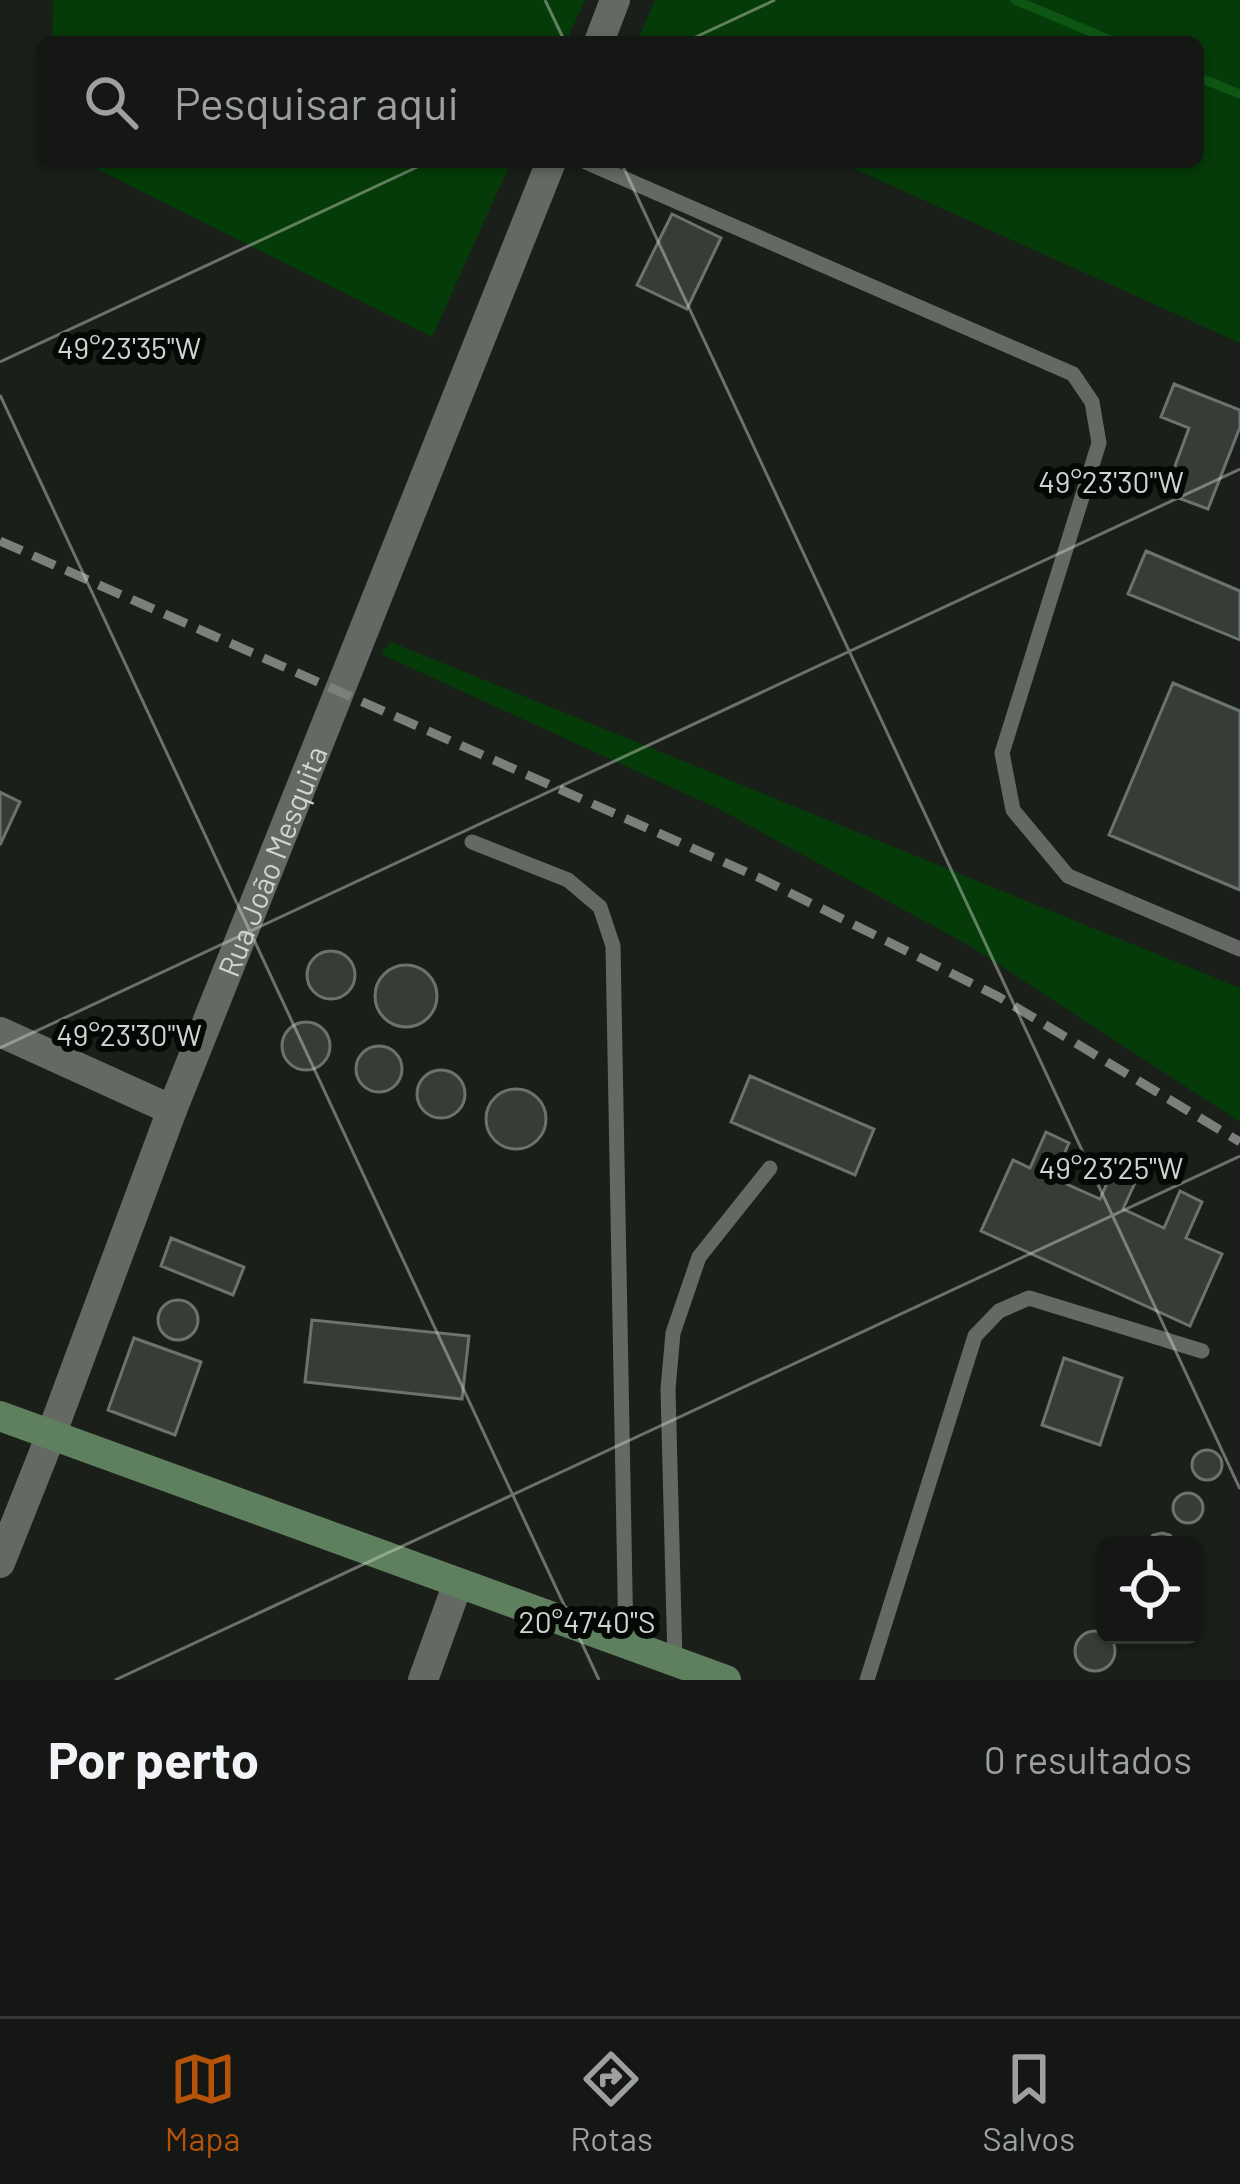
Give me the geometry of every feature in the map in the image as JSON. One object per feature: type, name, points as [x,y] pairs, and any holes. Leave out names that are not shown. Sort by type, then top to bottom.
[{"type":"main road","points":[[0,1416],[726,1680]]},
{"type":"street","points":[[601,36],[615,0]]},
{"type":"street","name":"Rua João Mesquita","points":[[0,1563],[172,1109],[549,168]]},
{"type":"street","points":[[0,1032],[172,1109]]},
{"type":"street","points":[[423,1680],[458,1583]]},
{"type":"lane","points":[[600,168],[1073,374],[1092,402],[1099,443],[1002,753],[1013,810],[1068,876],[1240,949]]},
{"type":"lane","points":[[472,842],[568,880],[600,907],[613,946],[626,1644]]},
{"type":"lane","points":[[675,1661],[668,1389],[673,1333],[699,1257],[770,1168]]},
{"type":"lane","points":[[867,1680],[976,1336],[999,1311],[1029,1298],[1202,1351]]},
{"type":"green space","points":[[53,0],[585,0],[569,36],[52,36]]},
{"type":"green space","points":[[655,0],[1240,0],[1240,343],[852,168],[1204,168],[1204,36],[640,36]]},
{"type":"green space","points":[[95,168],[508,168],[432,337]]},
{"type":"green space","points":[[391,642],[1240,988],[1240,1122],[970,946],[719,809],[381,654]]},
{"type":"building","points":[[672,214],[721,238],[687,309],[637,285]]},
{"type":"building","points":[[1174,384],[1240,410],[1240,427],[1208,509],[1165,493],[1189,428],[1161,417]]},
{"type":"building","points":[[1146,551],[1240,591],[1240,640],[1128,594]]},
{"type":"building","points":[[1173,683],[1240,711],[1240,890],[1109,835]]},
{"type":"building","points":[[0,792],[20,802],[0,845]]},
{"type":"building","points":[[331,951],[348,958],[355,975],[348,992],[331,999],[314,992],[307,975],[314,958]]},
{"type":"building","points":[[406,965],[428,974],[437,996],[428,1018],[406,1027],[384,1018],[375,996],[384,974]]},
{"type":"building","points":[[306,1022],[323,1029],[330,1046],[323,1063],[306,1070],[289,1063],[282,1046],[289,1029]]},
{"type":"building","points":[[379,1046],[395,1053],[402,1069],[395,1085],[379,1092],[363,1085],[356,1069],[363,1053]]},
{"type":"building","points":[[441,1070],[458,1077],[465,1094],[458,1111],[441,1118],[424,1111],[417,1094],[424,1077]]},
{"type":"building","points":[[750,1076],[874,1129],[855,1175],[731,1122]]},
{"type":"building","points":[[516,1089],[537,1098],[546,1119],[537,1140],[516,1149],[495,1140],[486,1119],[495,1098]]},
{"type":"building","points":[[1046,1132],[1069,1143],[1053,1178],[1100,1199],[1116,1163],[1139,1174],[1123,1209],[1164,1228],[1180,1191],[1202,1202],[1186,1238],[1222,1254],[1190,1326],[981,1231],[1013,1160],[1030,1168]]},
{"type":"building","points":[[171,1238],[244,1267],[233,1295],[161,1266]]},
{"type":"building","points":[[178,1300],[192,1306],[198,1320],[192,1334],[178,1340],[164,1334],[158,1320],[164,1306]]},
{"type":"building","points":[[312,1320],[469,1336],[462,1399],[305,1382]]},
{"type":"building","points":[[134,1338],[201,1362],[175,1435],[108,1410]]},
{"type":"building","points":[[1064,1358],[1122,1378],[1100,1445],[1042,1425]]},
{"type":"building","points":[[1207,1450],[1218,1454],[1222,1465],[1218,1476],[1207,1480],[1196,1476],[1192,1465],[1196,1454]]},
{"type":"building","points":[[1188,1493],[1199,1497],[1203,1508],[1199,1519],[1188,1523],[1177,1519],[1173,1508],[1177,1497]]},
{"type":"building","points":[[1096,1631],[1096,1644],[1113,1644],[1113,1659],[1103,1669],[1087,1669],[1077,1659],[1077,1643],[1087,1633]]},
{"type":"waterway","points":[[1015,0],[1101,36]]},
{"type":"waterway","points":[[1204,79],[1240,94]]},
{"type":"railway","points":[[0,541],[762,879],[999,997],[1240,1142]]}]
